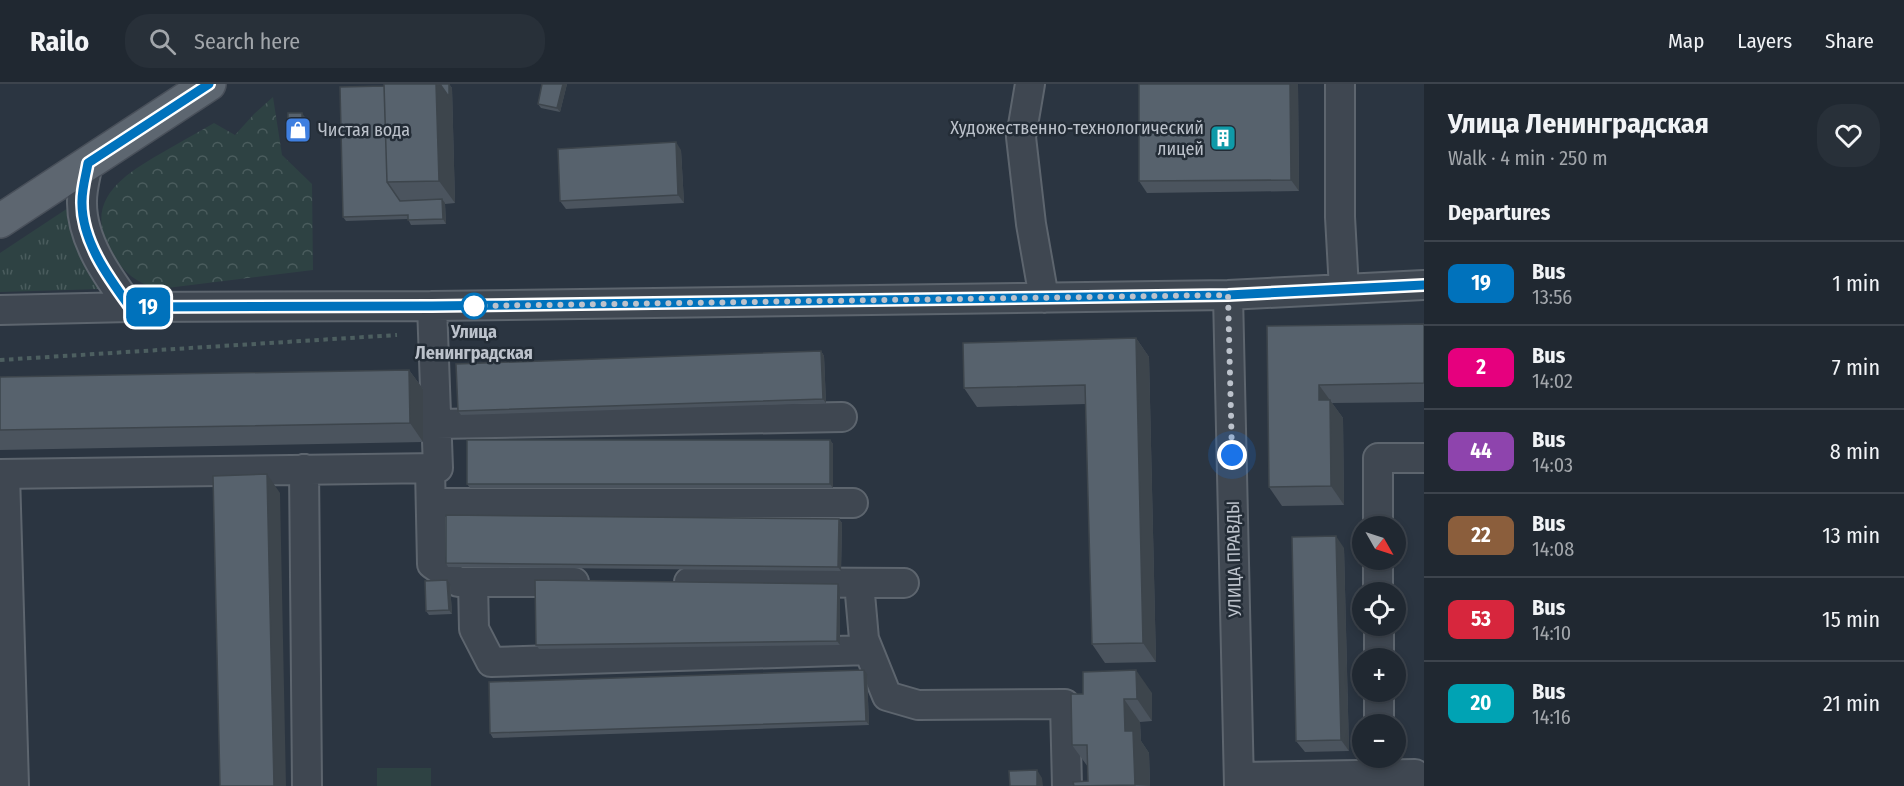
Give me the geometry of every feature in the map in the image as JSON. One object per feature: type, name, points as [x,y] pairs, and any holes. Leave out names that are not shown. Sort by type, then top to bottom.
[{"type":"main road","points":[[0,221],[208,84]]},
{"type":"street","points":[[1030,84],[1021,137],[1031,224],[1044,298]]},
{"type":"street","points":[[1340,84],[1340,217],[1344,289]]},
{"type":"street","points":[[88,163],[82,201],[85,226],[97,257],[112,283],[130,307]]},
{"type":"street","points":[[0,310],[1228,295],[1424,285]]},
{"type":"street","name":"УЛИЦА ПРАВДЫ","points":[[1228,295],[1239,782]]},
{"type":"street","points":[[14,786],[3,474],[438,468],[432,306]]},
{"type":"street","points":[[436,424],[842,417]]},
{"type":"street","points":[[1378,516],[1378,459],[1424,458]]},
{"type":"street","points":[[430,468],[432,564],[458,582],[602,582]]},
{"type":"street","points":[[304,469],[307,786]]},
{"type":"street","points":[[431,503],[853,503]]},
{"type":"street","points":[[473,582],[474,629],[491,662],[868,650]]},
{"type":"street","points":[[660,582],[904,583]]},
{"type":"street","points":[[859,583],[864,639],[887,696],[918,705],[1065,704],[1066,786]]},
{"type":"street","points":[[1239,782],[1418,771]]},
{"type":"green space","points":[[273,97],[282,155],[312,184],[313,270],[159,289],[136,280],[114,257],[103,232],[101,216],[105,202],[113,189],[136,168],[214,123],[235,135]]},
{"type":"green space","points":[[68,208],[101,289],[0,292],[0,253]]},
{"type":"green space","points":[[377,768],[431,768],[431,786],[377,786]]},
{"type":"building","points":[[384,84],[436,84],[439,181],[387,182]]},
{"type":"building","points":[[440,84],[449,84],[449,97]]},
{"type":"building","points":[[542,84],[563,84],[557,108],[538,104]]},
{"type":"building","name":"Художественно-технологический лицей","points":[[1139,84],[1290,84],[1291,180],[1139,181]]},
{"type":"building","points":[[384,86],[387,182],[400,201],[442,199],[443,219],[408,220],[408,215],[343,217],[340,87]]},
{"type":"building","name":"Чистая вода","points":[[288,113],[302,113],[302,139],[288,139]]},
{"type":"building","points":[[676,142],[678,195],[560,201],[558,149]]},
{"type":"building","points":[[1424,324],[1424,383],[1319,385],[1319,400],[1330,400],[1331,486],[1269,487],[1267,326]]},
{"type":"building","points":[[1136,338],[1143,643],[1092,644],[1085,385],[964,388],[963,343]]},
{"type":"building","points":[[821,351],[823,399],[458,411],[456,364]]},
{"type":"building","points":[[409,370],[410,423],[0,430],[0,377]]},
{"type":"building","points":[[467,440],[830,440],[830,484],[467,484]]},
{"type":"building","points":[[267,474],[274,786],[220,786],[213,476]]},
{"type":"building","points":[[446,515],[839,519],[838,567],[446,563]]},
{"type":"building","points":[[1336,536],[1341,740],[1296,741],[1292,537]]},
{"type":"building","points":[[447,580],[449,610],[426,611],[425,581]]},
{"type":"building","points":[[535,580],[838,584],[837,641],[536,645]]},
{"type":"building","points":[[864,670],[866,721],[490,733],[489,682]]},
{"type":"building","points":[[1136,670],[1137,699],[1124,699],[1125,731],[1133,731],[1135,785],[1074,786],[1073,782],[1088,781],[1087,745],[1072,745],[1071,694],[1083,694],[1083,672]]},
{"type":"building","points":[[1037,770],[1037,786],[1010,786],[1009,771]]},
{"type":"bus line","name":"19","points":[[209,84],[88,163],[82,201],[85,226],[97,257],[112,283],[130,307],[432,306],[1228,295],[1424,285]]},
{"type":"place","name":"Чистая вода","points":[[298,130]]},
{"type":"place","name":"Художественно-технологический лицей","points":[[1223,138]]},
{"type":"place","name":"Улица Ленинградская","points":[[474,306]]},
{"type":"route","points":[[474,306],[1228,295],[1232,455]]}]
